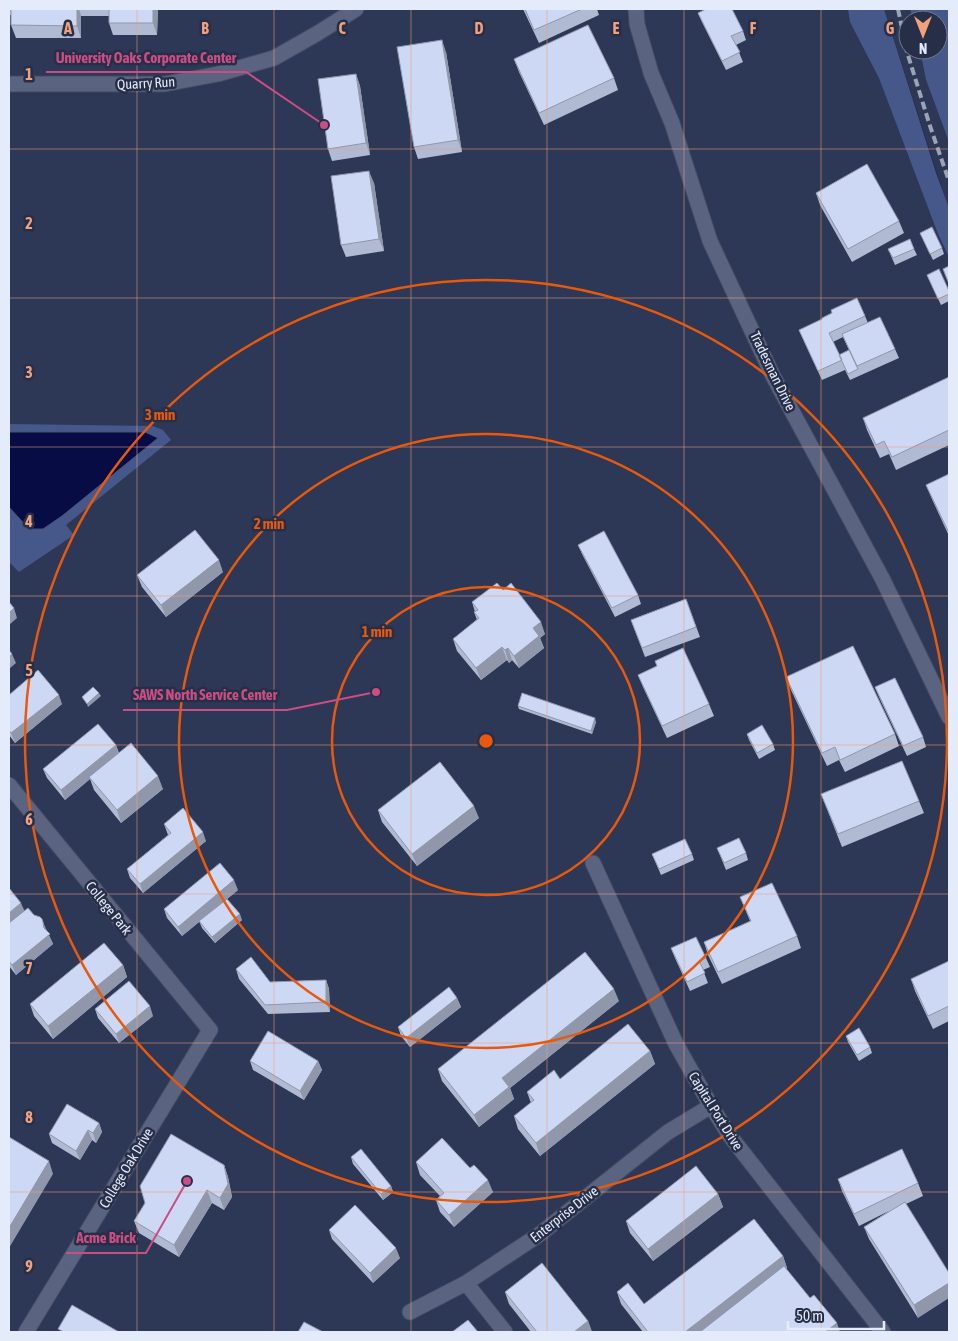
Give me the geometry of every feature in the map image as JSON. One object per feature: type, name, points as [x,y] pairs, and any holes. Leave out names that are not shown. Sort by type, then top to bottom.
[{"type":"street","name":"Quarry Run","points":[[9,84],[165,84],[218,74],[274,58],[318,34],[356,9]]},
{"type":"street","name":"Tradesman Drive","points":[[636,9],[637,24],[651,73],[672,124],[710,241],[773,376],[883,580],[949,717]]},
{"type":"street","name":"College Park","points":[[9,785],[210,1030]]},
{"type":"street","name":"Capital Port Drive","points":[[593,863],[676,1044],[711,1106],[730,1136],[883,1332]]},
{"type":"street","name":"College Oak Drive","points":[[26,1332],[210,1030]]},
{"type":"street","name":"Enterprise Drive","points":[[410,1312],[466,1283],[540,1234],[668,1132],[711,1106]]},
{"type":"street","points":[[466,1283],[505,1332]]},
{"type":"shaded area","points":[[9,9],[858,9],[946,200],[901,60],[922,60],[926,80],[949,142],[949,1332],[9,1332]]},
{"type":"shaded area","points":[[848,9],[884,9],[898,53],[898,60],[900,60],[949,208],[949,257],[938,234],[879,78],[850,22]]},
{"type":"shaded area","points":[[884,9],[910,9],[898,10],[898,52]]},
{"type":"shaded area","points":[[949,9],[949,142],[926,80],[922,60],[948,60],[948,10],[910,10]]},
{"type":"shaded area","points":[[9,424],[153,426],[163,430],[171,440],[66,525],[74,535],[19,572],[9,562]]},
{"type":"shaded area","points":[[9,432],[145,432],[158,438],[62,516],[43,529],[29,529],[9,507]]},
{"type":"building","points":[[11,9],[77,9],[77,26],[11,25]]},
{"type":"building","points":[[109,9],[153,9],[153,23],[109,23]]},
{"type":"building","points":[[525,9],[582,9],[534,30]]},
{"type":"building","points":[[706,9],[732,9],[743,31],[731,36],[740,52],[722,61],[698,13]]},
{"type":"building","points":[[588,25],[614,78],[539,113],[514,59]]},
{"type":"building","points":[[442,40],[458,140],[414,147],[397,47]]},
{"type":"building","points":[[356,74],[366,143],[328,149],[318,79]]},
{"type":"building","points":[[867,164],[899,221],[848,249],[816,193]]},
{"type":"building","points":[[369,171],[379,239],[341,245],[331,176]]},
{"type":"building","points":[[932,227],[942,248],[930,254],[920,233]]},
{"type":"building","points":[[910,239],[914,249],[893,258],[888,249]]},
{"type":"building","points":[[949,266],[949,284],[943,269]]},
{"type":"building","points":[[939,269],[949,294],[938,299],[927,275]]},
{"type":"building","points":[[857,298],[865,316],[829,333],[842,360],[818,371],[799,330],[832,313],[831,310]]},
{"type":"building","points":[[880,317],[895,349],[857,366],[842,334]]},
{"type":"building","points":[[849,350],[858,369],[848,374],[839,355]]},
{"type":"building","points":[[949,377],[949,430],[892,457],[884,441],[876,445],[863,418]]},
{"type":"building","points":[[949,474],[949,533],[926,485]]},
{"type":"building","points":[[195,530],[219,560],[161,605],[137,575]]},
{"type":"building","points":[[604,531],[638,595],[612,608],[578,545]]},
{"type":"building","points":[[497,583],[503,590],[511,583],[541,622],[533,628],[539,636],[514,656],[508,648],[505,650],[502,647],[476,668],[453,639],[479,618],[474,612],[478,610],[472,602]]},
{"type":"building","points":[[686,599],[696,627],[642,648],[631,620]]},
{"type":"building","points":[[9,602],[14,608],[9,613]]},
{"type":"building","points":[[853,646],[895,734],[840,760],[835,747],[822,753],[786,677]]},
{"type":"building","points":[[683,648],[709,704],[662,726],[638,675],[657,666],[655,661]]},
{"type":"building","points":[[38,670],[59,695],[11,733],[9,730],[9,695]]},
{"type":"building","points":[[895,678],[923,737],[903,746],[875,687]]},
{"type":"building","points":[[93,687],[99,693],[87,704],[82,697]]},
{"type":"building","points":[[522,693],[595,718],[591,731],[518,706]]},
{"type":"building","points":[[98,724],[116,745],[61,790],[43,769]]},
{"type":"building","points":[[762,725],[773,744],[757,753],[747,734]]},
{"type":"building","points":[[131,743],[158,776],[117,810],[89,777]]},
{"type":"building","points":[[902,761],[919,801],[838,834],[821,794]]},
{"type":"building","points":[[440,762],[474,806],[412,854],[378,810]]},
{"type":"building","points":[[183,808],[203,832],[140,884],[127,869],[171,833],[164,824]]},
{"type":"building","points":[[739,838],[746,853],[724,863],[717,848]]},
{"type":"building","points":[[685,839],[692,854],[659,869],[652,854]]},
{"type":"building","points":[[220,863],[234,880],[178,927],[164,909]]},
{"type":"building","points":[[772,883],[797,936],[718,972],[704,942],[751,921],[740,897]]},
{"type":"building","points":[[9,888],[21,903],[9,913]]},
{"type":"building","points":[[227,899],[240,914],[212,937],[199,921]]},
{"type":"building","points":[[28,908],[34,915],[42,919],[44,928],[50,934],[12,965],[9,961],[9,923]]},
{"type":"building","points":[[696,937],[706,958],[699,961],[705,973],[687,982],[671,948]]},
{"type":"building","points":[[104,943],[123,965],[48,1026],[30,1004]]},
{"type":"building","points":[[585,952],[614,989],[502,1078],[509,1087],[474,1115],[438,1069]]},
{"type":"building","points":[[251,957],[270,982],[326,980],[326,1002],[265,1005],[236,969]]},
{"type":"building","points":[[949,961],[949,1006],[928,1016],[911,979]]},
{"type":"building","points":[[129,981],[150,1006],[116,1034],[95,1009]]},
{"type":"building","points":[[449,987],[457,998],[406,1038],[398,1027]]},
{"type":"building","points":[[628,1024],[650,1051],[536,1143],[514,1116],[534,1100],[527,1092],[554,1070],[560,1079]]},
{"type":"building","points":[[859,1028],[870,1047],[857,1055],[846,1036]]},
{"type":"building","points":[[268,1031],[318,1061],[300,1091],[250,1061]]},
{"type":"building","points":[[67,1104],[99,1123],[93,1133],[88,1130],[76,1151],[49,1134]]},
{"type":"building","points":[[171,1134],[224,1165],[228,1184],[220,1198],[207,1190],[174,1245],[134,1221],[145,1203],[140,1186]]},
{"type":"building","points":[[9,1137],[49,1161],[9,1228]]},
{"type":"building","points":[[442,1138],[470,1168],[474,1165],[488,1180],[449,1215],[436,1200],[444,1193],[416,1162]]},
{"type":"building","points":[[361,1149],[391,1186],[381,1194],[351,1157]]},
{"type":"building","points":[[902,1149],[918,1183],[854,1214],[838,1179]]},
{"type":"building","points":[[696,1166],[718,1194],[648,1249],[626,1221]]},
{"type":"building","points":[[905,1202],[949,1273],[949,1283],[914,1305],[864,1227]]},
{"type":"building","points":[[355,1205],[396,1248],[370,1273],[329,1230]]},
{"type":"building","points":[[754,1219],[783,1256],[685,1332],[648,1332],[617,1292],[628,1283],[644,1304]]},
{"type":"building","points":[[542,1263],[588,1321],[574,1332],[537,1332],[505,1292]]},
{"type":"building","points":[[784,1266],[810,1298],[814,1295],[837,1323],[825,1332],[700,1332]]},
{"type":"building","points":[[72,1305],[119,1332],[64,1332],[58,1329]]},
{"type":"building","points":[[468,1320],[478,1332],[452,1332]]},
{"type":"building","points":[[304,1322],[323,1332],[298,1332]]},
{"type":"railway","points":[[898,9],[907,52],[949,181]]},
{"type":"place","name":"University Oaks Corporate Center","points":[[324,125]]},
{"type":"place","name":"SAWS North Service Center","points":[[376,692]]},
{"type":"place","name":"Acme Brick","points":[[187,1181]]}]
